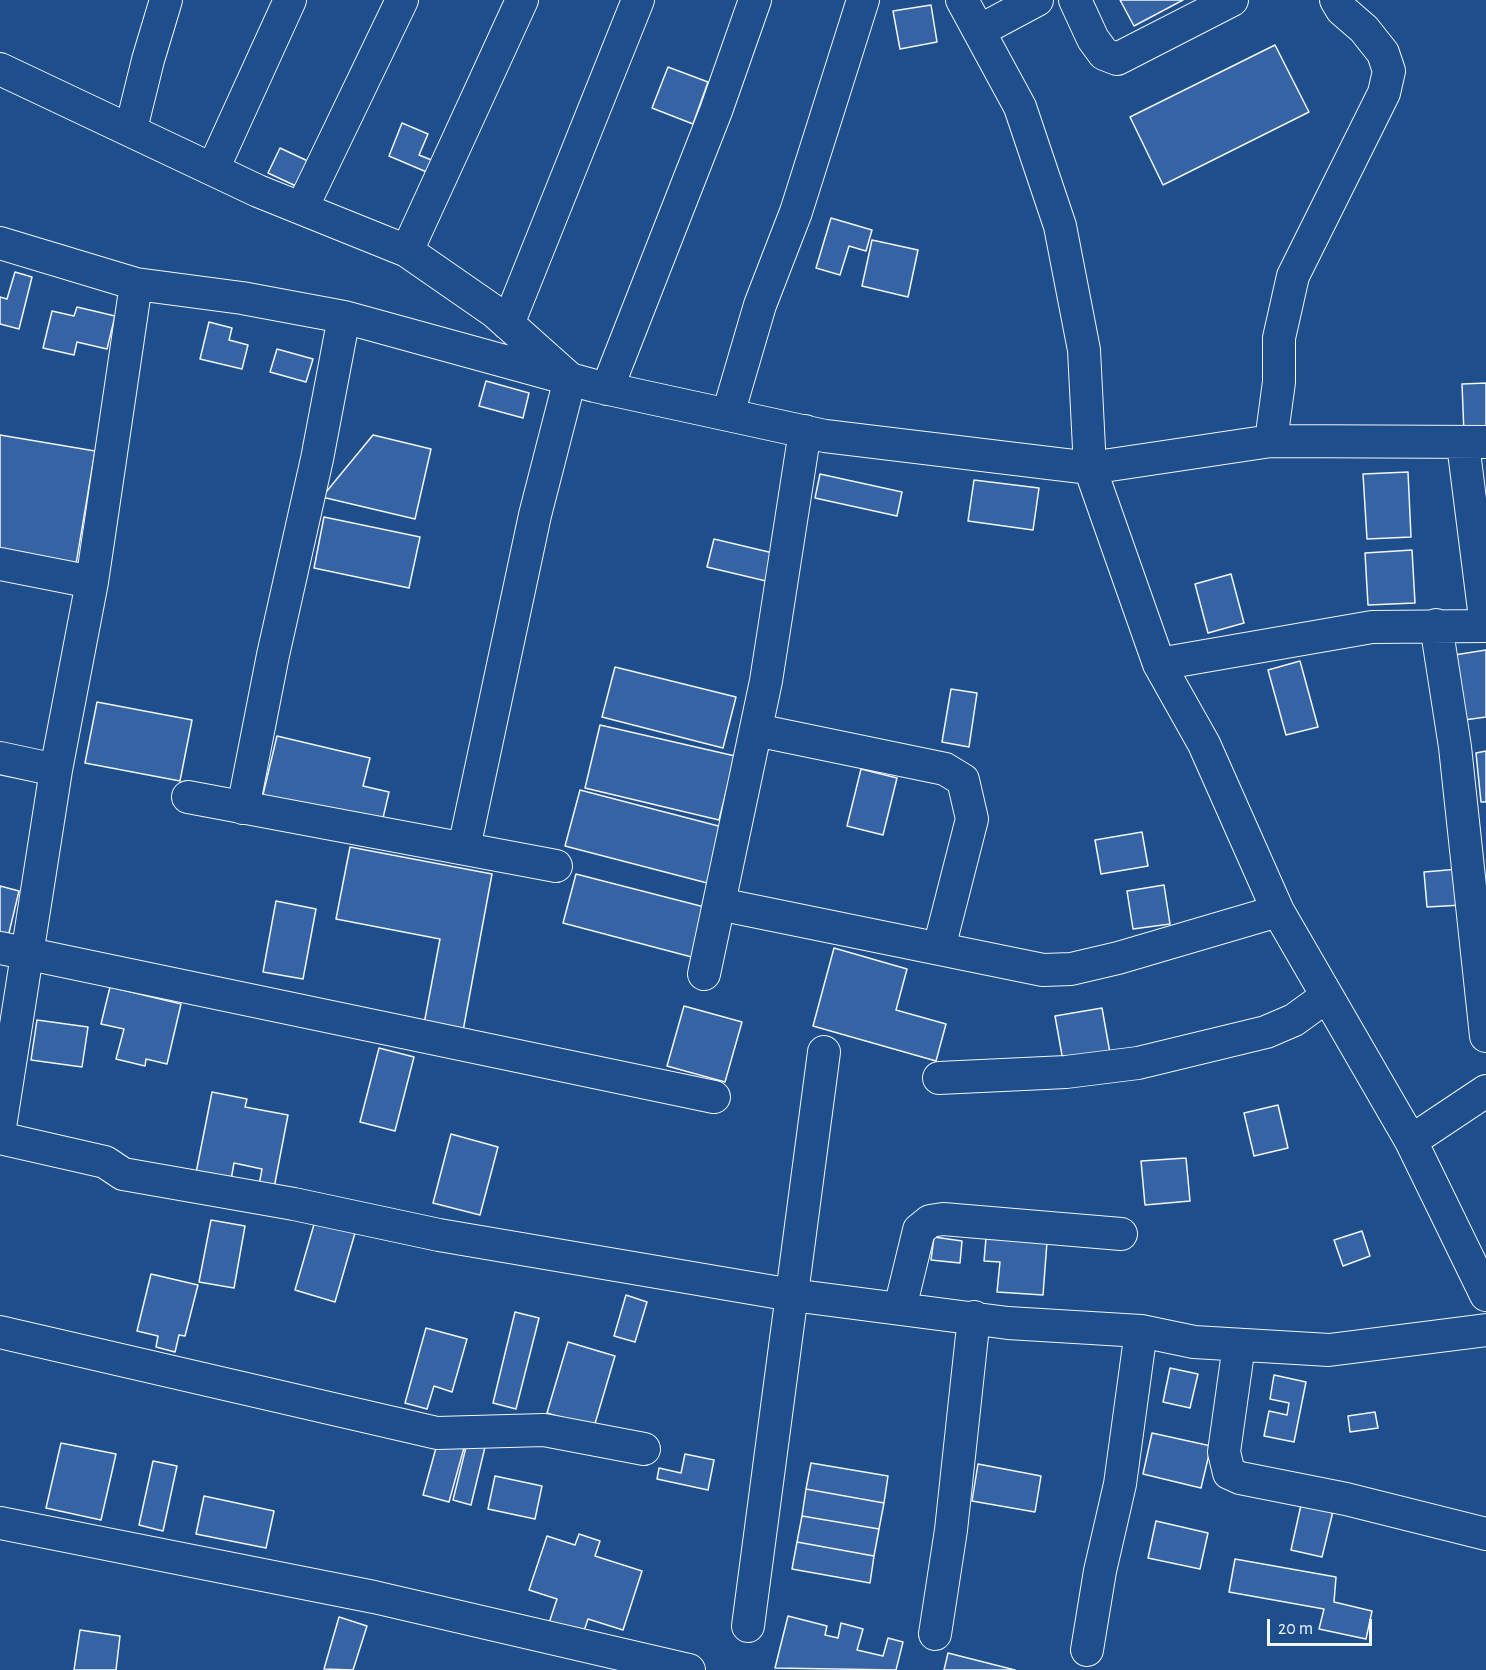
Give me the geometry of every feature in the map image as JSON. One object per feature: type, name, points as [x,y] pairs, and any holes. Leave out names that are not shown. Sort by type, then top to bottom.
[{"type":"street","points":[[132,129],[148,60],[166,0]]},
{"type":"street","points":[[213,169],[290,0]]},
{"type":"street","points":[[302,208],[402,0]]},
{"type":"street","points":[[407,251],[522,0]]},
{"type":"street","points":[[508,324],[638,0]]},
{"type":"street","points":[[607,389],[716,111],[755,0]]},
{"type":"street","points":[[728,414],[760,305],[795,212],[863,0]]},
{"type":"street","points":[[962,0],[1020,107],[1060,226],[1084,350],[1090,468],[1159,664],[1204,744],[1278,911],[1411,1141],[1486,1295]]},
{"type":"street","points":[[979,31],[1037,0]]},
{"type":"street","points":[[1075,0],[1093,39],[1104,54],[1117,59],[1232,0]]},
{"type":"street","points":[[1271,441],[1279,382],[1279,338],[1285,302],[1293,276],[1384,93],[1389,71],[1383,53],[1364,29],[1342,10],[1336,0]]},
{"type":"street","points":[[0,69],[213,169],[407,251],[508,324],[570,379]]},
{"type":"street","points":[[0,243],[136,284],[242,298],[344,317],[607,389],[805,431],[1090,468],[1271,441],[1475,443],[1486,626],[1372,627],[1159,664]]},
{"type":"street","points":[[0,1127],[15,951],[56,770],[92,582],[136,284]]},
{"type":"street","points":[[243,808],[273,655],[317,459],[344,317]]},
{"type":"street","points":[[464,848],[535,515],[570,379]]},
{"type":"street","points":[[704,974],[756,730],[782,588],[805,431]]},
{"type":"street","points":[[0,564],[92,582]]},
{"type":"street","points":[[1436,626],[1455,747],[1486,1036]]},
{"type":"street","points":[[756,730],[945,769],[963,780],[972,819],[939,948]]},
{"type":"street","points":[[0,758],[56,770]]},
{"type":"street","points":[[188,797],[556,866]]},
{"type":"street","points":[[719,904],[939,948],[1018,967],[1043,970],[1071,969],[1118,958],[1278,911]]},
{"type":"street","points":[[15,951],[714,1097]]},
{"type":"street","points":[[939,1078],[1066,1072],[1138,1063],[1266,1032],[1294,1020],[1327,996]]},
{"type":"street","points":[[748,1626],[824,1052]]},
{"type":"street","points":[[1411,1141],[1486,1091]]},
{"type":"street","points":[[0,1138],[105,1162],[123,1174],[294,1204],[439,1235],[792,1295],[1008,1323],[1141,1331],[1194,1342],[1329,1350],[1486,1330]]},
{"type":"street","points":[[900,1308],[919,1230],[930,1221],[943,1219],[1121,1234]]},
{"type":"street","points":[[935,1634],[953,1518],[974,1317]]},
{"type":"street","points":[[1087,1650],[1100,1571],[1120,1484],[1141,1331]]},
{"type":"street","points":[[0,1332],[437,1433],[544,1430],[644,1449]]},
{"type":"street","points":[[1239,1344],[1224,1452],[1229,1473],[1240,1478],[1346,1499],[1486,1534]]},
{"type":"street","points":[[0,1523],[374,1597],[689,1670]]},
{"type":"building","points":[[1120,0],[1183,0],[1134,26]]},
{"type":"building","points":[[931,5],[937,42],[900,49],[893,11]]},
{"type":"building","points":[[1275,45],[1309,112],[1163,185],[1130,117]]},
{"type":"building","points":[[668,67],[708,82],[693,124],[652,108]]},
{"type":"building","points":[[402,123],[428,134],[419,155],[434,161],[429,173],[389,156]]},
{"type":"building","points":[[280,148],[310,162],[298,187],[268,173]]},
{"type":"building","points":[[831,218],[872,230],[866,251],[849,246],[840,275],[816,268]]},
{"type":"building","points":[[872,240],[918,250],[908,297],[862,286]]},
{"type":"building","points":[[15,272],[32,277],[19,329],[0,324],[0,297],[7,299]]},
{"type":"building","points":[[77,307],[115,316],[107,349],[77,342],[74,355],[43,348],[52,311],[74,316]]},
{"type":"building","points":[[209,322],[232,328],[229,340],[248,345],[242,369],[200,359]]},
{"type":"building","points":[[277,349],[313,359],[306,382],[270,372]]},
{"type":"building","points":[[486,381],[529,393],[523,418],[479,406]]},
{"type":"building","points":[[1486,383],[1486,433],[1464,434],[1462,384]]},
{"type":"building","points":[[0,435],[95,451],[75,570],[0,558]]},
{"type":"building","points":[[373,435],[431,449],[415,519],[322,497]]},
{"type":"building","points":[[1408,472],[1411,537],[1367,539],[1363,474]]},
{"type":"building","points":[[820,474],[902,492],[897,516],[815,498]]},
{"type":"building","points":[[974,480],[1039,488],[1033,530],[968,521]]},
{"type":"building","points":[[324,517],[420,537],[409,588],[314,568]]},
{"type":"building","points":[[714,539],[773,553],[766,581],[707,567]]},
{"type":"building","points":[[1412,550],[1415,603],[1368,605],[1365,553]]},
{"type":"building","points":[[1231,574],[1244,623],[1208,633],[1195,584]]},
{"type":"building","points":[[1486,650],[1486,717],[1457,721],[1448,656]]},
{"type":"building","points":[[1300,661],[1318,727],[1286,735],[1268,670]]},
{"type":"building","points":[[615,667],[736,697],[723,748],[602,717]]},
{"type":"building","points":[[951,689],[977,693],[969,747],[942,742]]},
{"type":"building","points":[[97,702],[192,720],[180,781],[85,763]]},
{"type":"building","points":[[600,725],[735,756],[719,820],[585,788]]},
{"type":"building","points":[[277,736],[370,758],[363,786],[389,792],[380,831],[261,803]]},
{"type":"building","points":[[1486,751],[1486,802],[1481,802],[1476,753]]},
{"type":"building","points":[[861,769],[897,778],[883,835],[847,826]]},
{"type":"building","points":[[580,790],[726,828],[711,884],[565,846]]},
{"type":"building","points":[[1142,832],[1148,866],[1101,874],[1095,840]]},
{"type":"building","points":[[350,847],[492,874],[463,1031],[424,1024],[440,939],[336,919]]},
{"type":"building","points":[[1459,869],[1462,905],[1427,907],[1424,872]]},
{"type":"building","points":[[576,874],[716,910],[703,960],[563,923]]},
{"type":"building","points":[[1164,885],[1170,924],[1133,929],[1127,891]]},
{"type":"building","points":[[0,886],[19,891],[8,937],[0,935]]},
{"type":"building","points":[[276,901],[316,909],[303,979],[263,972]]},
{"type":"building","points":[[834,948],[907,969],[896,1010],[946,1024],[936,1061],[813,1026]]},
{"type":"building","points":[[110,987],[181,1004],[167,1064],[146,1059],[145,1066],[116,1059],[124,1029],[101,1024]]},
{"type":"building","points":[[684,1006],[742,1022],[725,1082],[667,1066]]},
{"type":"building","points":[[1102,1008],[1110,1053],[1063,1061],[1055,1016]]},
{"type":"building","points":[[37,1020],[88,1027],[82,1067],[31,1060]]},
{"type":"building","points":[[379,1048],[414,1057],[395,1131],[360,1122]]},
{"type":"building","points":[[212,1092],[247,1099],[245,1107],[288,1115],[274,1188],[259,1185],[262,1169],[234,1163],[231,1180],[196,1173]]},
{"type":"building","points":[[1278,1105],[1288,1148],[1254,1156],[1244,1113]]},
{"type":"building","points":[[451,1134],[498,1147],[480,1215],[433,1203]]},
{"type":"building","points":[[1186,1158],[1190,1201],[1145,1205],[1141,1161]]},
{"type":"building","points":[[211,1220],[245,1226],[234,1288],[199,1282]]},
{"type":"building","points":[[315,1221],[355,1233],[335,1302],[295,1290]]},
{"type":"building","points":[[1362,1231],[1370,1256],[1343,1266],[1334,1240]]},
{"type":"building","points":[[934,1237],[962,1241],[960,1263],[931,1260]]},
{"type":"building","points":[[986,1238],[1047,1242],[1043,1295],[997,1292],[1000,1262],[984,1261]]},
{"type":"building","points":[[151,1274],[198,1285],[185,1336],[179,1335],[175,1352],[156,1347],[158,1336],[137,1331]]},
{"type":"building","points":[[626,1295],[647,1302],[635,1342],[614,1336]]},
{"type":"building","points":[[515,1312],[539,1318],[516,1409],[493,1403]]},
{"type":"building","points":[[426,1328],[467,1339],[452,1392],[434,1386],[427,1409],[405,1403]]},
{"type":"building","points":[[568,1342],[615,1356],[594,1427],[547,1413]]},
{"type":"building","points":[[1170,1368],[1198,1374],[1190,1408],[1163,1402]]},
{"type":"building","points":[[1274,1375],[1306,1382],[1294,1442],[1264,1436],[1269,1411],[1287,1415],[1289,1403],[1270,1399]]},
{"type":"building","points":[[1375,1412],[1378,1428],[1350,1432],[1348,1416]]},
{"type":"building","points":[[1152,1433],[1211,1446],[1201,1488],[1143,1474]]},
{"type":"building","points":[[439,1437],[465,1444],[449,1502],[423,1495]]},
{"type":"building","points":[[61,1443],[116,1454],[101,1520],[46,1508]]},
{"type":"building","points":[[467,1443],[485,1447],[471,1505],[453,1500]]},
{"type":"building","points":[[685,1454],[714,1460],[708,1490],[657,1479],[659,1468],[681,1473]]},
{"type":"building","points":[[153,1461],[177,1466],[163,1531],[139,1525]]},
{"type":"building","points":[[811,1463],[888,1476],[884,1503],[806,1489]]},
{"type":"building","points":[[978,1464],[1041,1476],[1035,1512],[972,1501]]},
{"type":"building","points":[[495,1476],[542,1486],[535,1519],[488,1509]]},
{"type":"building","points":[[806,1489],[884,1503],[879,1529],[802,1516]]},
{"type":"building","points":[[204,1496],[274,1511],[266,1548],[196,1534]]},
{"type":"building","points":[[1303,1496],[1335,1503],[1322,1557],[1291,1550]]},
{"type":"building","points":[[802,1516],[879,1529],[874,1556],[797,1542]]},
{"type":"building","points":[[1156,1521],[1208,1533],[1200,1569],[1148,1558]]},
{"type":"building","points":[[579,1534],[600,1541],[595,1556],[642,1571],[623,1630],[588,1619],[583,1634],[549,1623],[557,1599],[529,1590],[547,1536],[575,1545]]},
{"type":"building","points":[[797,1542],[874,1556],[870,1583],[792,1569]]},
{"type":"building","points":[[1235,1559],[1336,1577],[1334,1602],[1372,1611],[1366,1639],[1319,1629],[1324,1609],[1229,1592]]},
{"type":"building","points":[[788,1616],[827,1626],[825,1635],[838,1638],[841,1623],[863,1629],[857,1650],[883,1656],[888,1638],[903,1642],[896,1670],[775,1668]]},
{"type":"building","points":[[339,1617],[367,1626],[353,1670],[324,1669]]},
{"type":"building","points":[[80,1630],[120,1636],[116,1670],[74,1670]]},
{"type":"building","points":[[948,1653],[1015,1670],[944,1670]]}]
